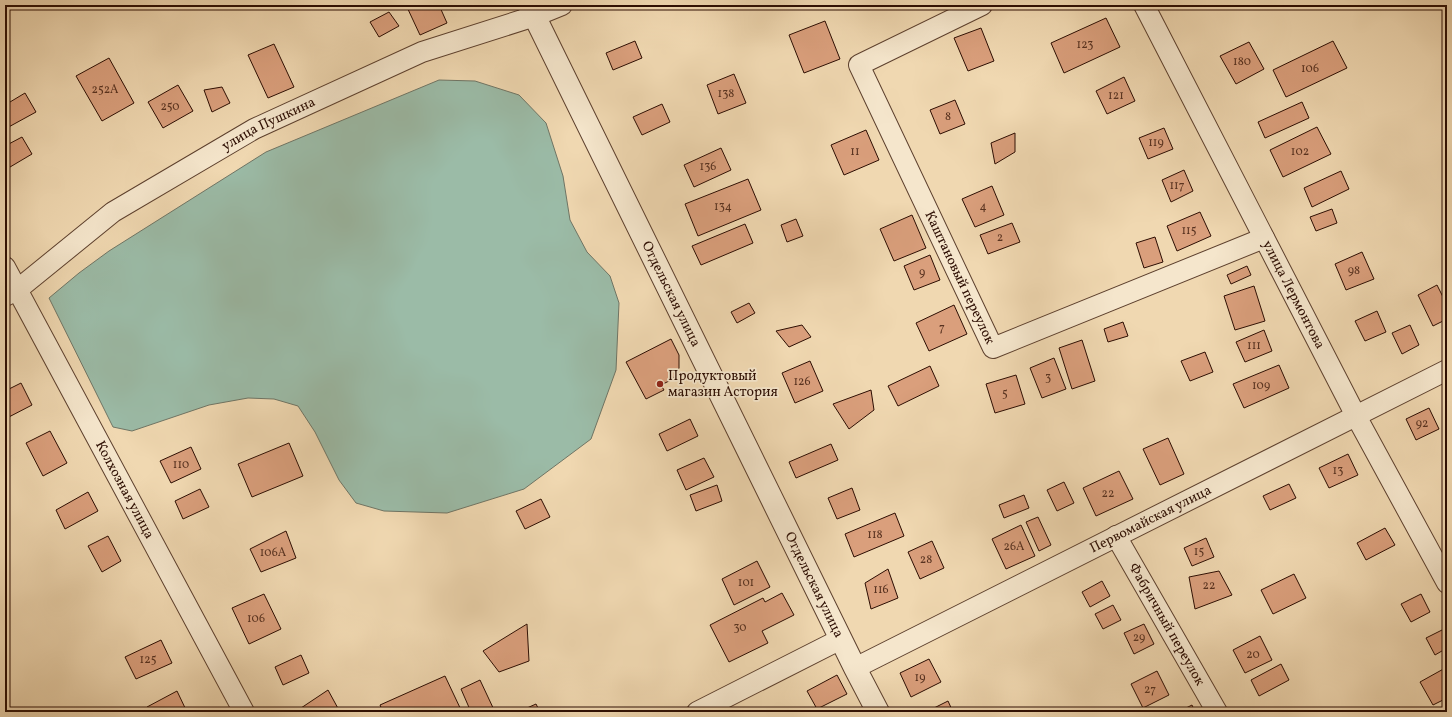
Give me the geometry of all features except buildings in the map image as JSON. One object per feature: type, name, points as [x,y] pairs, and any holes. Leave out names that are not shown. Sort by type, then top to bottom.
[{"type":"street","name":"улица Пушкина","points":[[11,293],[113,212],[254,129],[422,52],[532,11],[562,5]]},
{"type":"street","name":"Каштановый переулок","points":[[982,5],[859,65],[993,348],[1264,238]]},
{"type":"street","name":"улица Лермонтова","points":[[1144,5],[1356,416],[1447,583]]},
{"type":"street","name":"Отдельская улица","points":[[532,11],[840,639],[878,712]]},
{"type":"street","name":"Колхозная улица","points":[[5,267],[11,293],[244,712]]},
{"type":"street","name":"Первомайская улица","points":[[855,668],[1447,370]]},
{"type":"street","name":"Фабричный переулок","points":[[1116,536],[1217,712]]},
{"type":"street","points":[[697,712],[840,639]]},
{"type":"shaded area","points":[[439,80],[475,81],[519,95],[546,123],[563,176],[570,220],[587,252],[610,276],[619,303],[616,370],[591,439],[524,489],[447,513],[384,511],[356,503],[339,480],[315,432],[298,406],[274,399],[248,398],[209,405],[132,431],[113,427],[49,298],[109,251],[266,152]]},
{"type":"place","name":"Продуктовый магазин Астория","points":[[660,384]]}]
